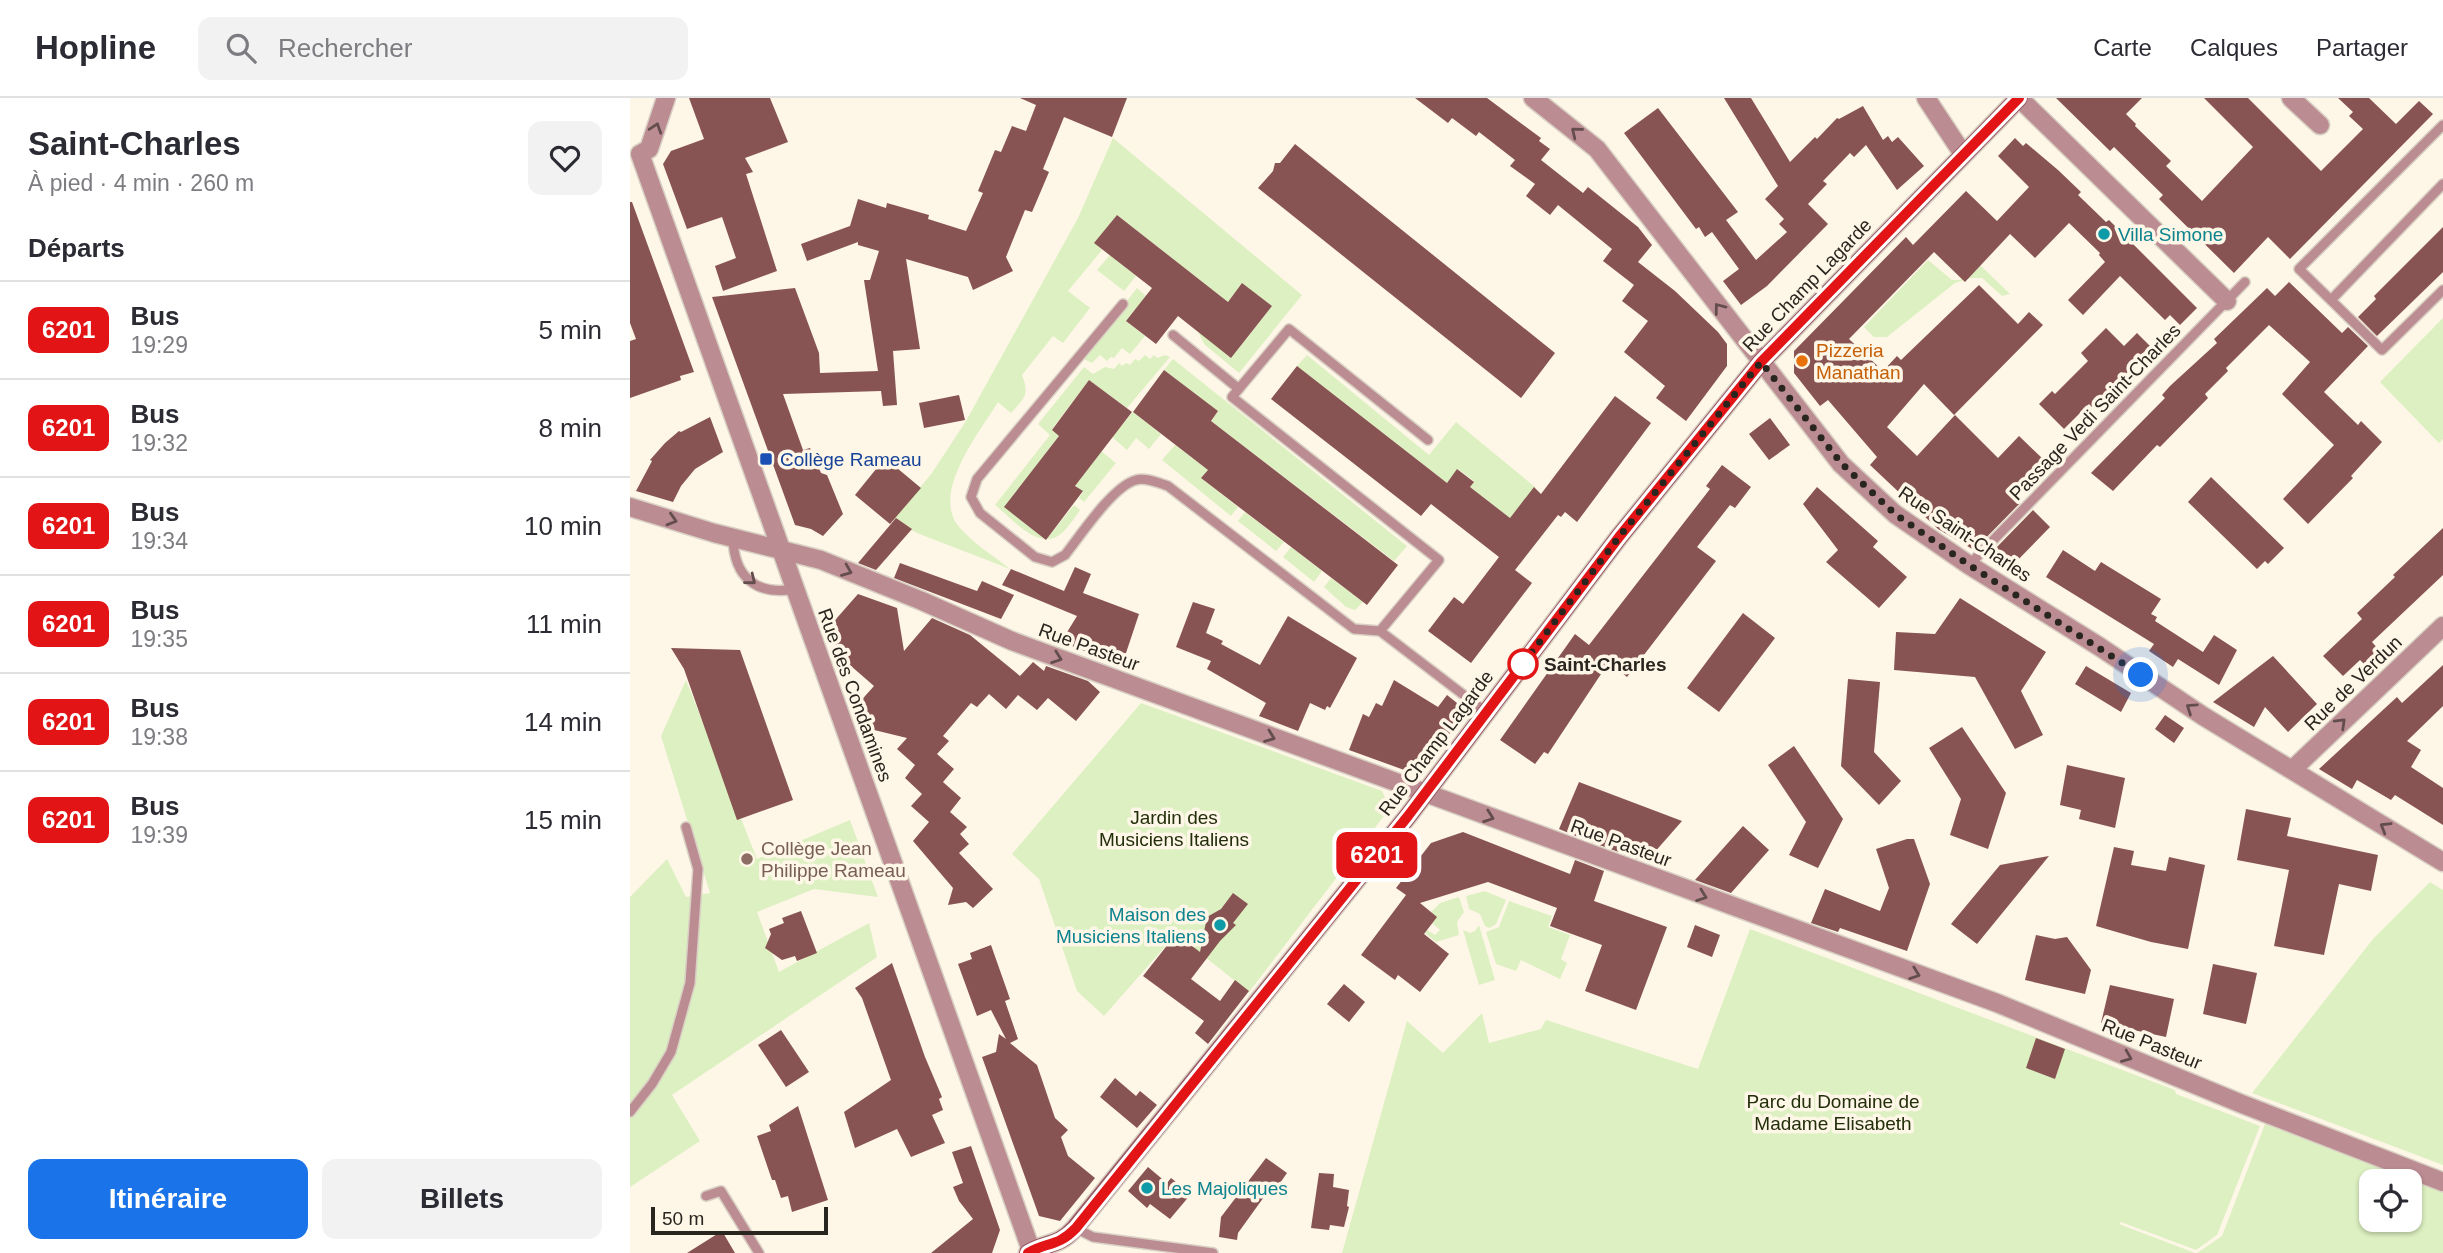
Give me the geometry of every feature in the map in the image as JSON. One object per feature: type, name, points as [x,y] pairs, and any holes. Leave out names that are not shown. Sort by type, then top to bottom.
[{"type":"main road","name":"Rue Champ Lagarde","points":[[1029,1252],[1055,1244],[1076,1228],[1424,794],[1619,537],[1761,362],[2019,98]]},
{"type":"street","points":[[635,154],[649,149],[666,98]]},
{"type":"street","name":"Rue Saint-Charles","points":[[1533,98],[1597,149],[1842,464],[1895,514],[2203,716],[2443,862]]},
{"type":"street","points":[[1926,98],[1963,154]]},
{"type":"street","points":[[2019,98],[2227,301]]},
{"type":"street","points":[[2291,98],[2320,125]]},
{"type":"street","name":"Rue des Condamines","points":[[635,154],[796,589],[1029,1252]]},
{"type":"street","name":"Rue Pasteur","points":[[630,506],[714,533],[821,560],[1012,641],[1997,1003],[2242,1104],[2443,1182]]},
{"type":"street","name":"Rue de Verdun","points":[[2292,770],[2443,626]]},
{"type":"lane","points":[[2443,125],[2299,269],[2382,350],[2443,290]]},
{"type":"lane","points":[[2331,300],[2443,184]]},
{"type":"lane","name":"Passage Vedi Saint-Charles","points":[[1969,565],[2245,282]]},
{"type":"lane","points":[[1123,304],[977,479],[971,497],[980,513],[1035,557],[1052,562],[1065,555],[1120,487],[1138,479],[1168,486],[1354,629],[1380,631],[1486,712]]},
{"type":"lane","points":[[1380,631],[1439,560],[1232,397],[1289,329],[1427,440]]},
{"type":"lane","points":[[1173,335],[1239,389]]},
{"type":"lane","points":[[733,538],[739,569],[750,581],[764,589],[780,592],[796,589]]},
{"type":"lane","points":[[630,1112],[652,1084],[671,1052],[690,983],[698,869],[686,827]]},
{"type":"lane","points":[[706,1196],[720,1191],[759,1253]]},
{"type":"lane","points":[[1076,1228],[1093,1237],[1213,1253]]},
{"type":"green space","points":[[1113,138],[1302,295],[1239,373],[1204,344],[1195,325],[1231,358],[1272,306],[1242,284],[1228,302],[1117,215],[1095,243],[1102,250],[1068,291],[1090,308],[1063,343],[1053,336],[1022,375],[1024,396],[1011,413],[998,402],[970,446],[954,481],[950,498],[952,514],[960,528],[1010,569],[917,533],[893,520],[932,473],[966,421],[1078,218]]},
{"type":"green space","points":[[1110,255],[1136,276],[1124,291],[1097,270]]},
{"type":"green space","points":[[1928,260],[1952,280],[1960,280],[1977,262],[2010,294],[2002,296],[1982,278],[1955,283],[1887,337],[1874,337],[1864,327]]},
{"type":"green space","points":[[1137,288],[1146,296],[1126,321],[1145,336],[1130,354],[1122,348],[1114,358],[1111,357],[1107,361],[1100,355],[1092,363],[1082,358]]},
{"type":"green space","points":[[2443,318],[2443,439],[2439,443],[2380,382]]},
{"type":"green space","points":[[1145,355],[1150,359],[1154,355],[1157,358],[1165,355],[1170,357],[1127,408],[1089,380],[1052,429],[1059,436],[1005,507],[1045,539],[1027,532],[995,505],[1050,435],[1038,424],[1084,367],[1093,374],[1105,367],[1114,369],[1119,363],[1122,366],[1126,363],[1130,365],[1135,359],[1139,361]]},
{"type":"green space","points":[[1307,355],[1429,455],[1456,422],[1535,487],[1510,518],[1470,487],[1474,481],[1458,469],[1447,483],[1297,366]]},
{"type":"green space","points":[[1173,359],[1407,546],[1394,561],[1211,421],[1218,411],[1164,370]]},
{"type":"green space","points":[[1133,412],[1161,434],[1149,449],[1136,438],[1127,450],[1112,437]]},
{"type":"green space","points":[[1175,445],[1208,470],[1202,479],[1238,507],[1231,516],[1162,460]]},
{"type":"green space","points":[[1101,451],[1116,463],[1084,502],[1079,498],[1083,492],[1075,486]]},
{"type":"green space","points":[[1074,505],[1080,510],[1063,532],[1047,539]]},
{"type":"green space","points":[[1245,512],[1284,542],[1276,551],[1238,521]]},
{"type":"green space","points":[[1291,547],[1322,571],[1314,582],[1283,557]]},
{"type":"green space","points":[[1331,578],[1363,602],[1355,610],[1346,607],[1324,587]]},
{"type":"green space","points":[[686,680],[757,859],[850,820],[878,897],[814,889],[757,912],[779,972],[869,923],[877,957],[672,1095],[700,1141],[630,1187],[630,897],[667,859],[686,897],[710,893],[661,736]]},
{"type":"green space","name":"Jardin des Musiciens Italiens","points":[[1141,703],[1382,791],[1390,808],[1249,992],[1176,934],[1104,1016],[1077,991],[1039,879],[1012,854]]},
{"type":"green space","points":[[2430,882],[2443,890],[2443,1165],[2252,1093],[2373,939]]},
{"type":"green space","points":[[1485,891],[1506,900],[1496,924],[1490,928],[1485,926],[1480,914],[1469,909],[1466,896]]},
{"type":"green space","points":[[1459,897],[1464,912],[1457,922],[1459,935],[1436,942],[1425,933],[1427,930],[1435,935],[1440,930],[1432,923],[1431,912],[1440,903]]},
{"type":"green space","points":[[1509,901],[1552,916],[1548,927],[1570,935],[1561,959],[1567,963],[1560,979],[1521,960],[1516,971],[1496,964],[1486,932],[1499,927]]},
{"type":"green space","points":[[1479,925],[1495,980],[1479,985],[1463,930],[1470,933]]},
{"type":"green space","name":"Parc du Domaine de Madame Elisabeth","points":[[1750,929],[2175,1090],[2176,1094],[2260,1126],[2217,1235],[2196,1250],[2121,1222],[2119,1224],[2195,1253],[1342,1253],[1407,1021],[1443,1053],[1482,1013],[1489,1043],[1541,1029],[1546,1020],[1698,1069]]},
{"type":"green space","points":[[2265,1124],[2383,1169],[2359,1169],[2359,1232],[2422,1232],[2422,1184],[2443,1192],[2443,1253],[2197,1253],[2222,1236]]},
{"type":"building","points":[[689,98],[770,98],[788,142],[745,158],[753,172],[746,174],[777,271],[723,291],[715,266],[736,258],[722,217],[687,229],[663,164],[671,151],[704,139]]},
{"type":"building","points":[[1020,98],[1127,98],[1112,137],[1064,117],[1043,169],[1049,172],[1032,212],[1025,210],[1006,257],[1013,271],[973,290],[968,277],[906,259],[920,349],[893,351],[897,405],[883,406],[881,391],[783,394],[803,450],[810,448],[821,473],[827,475],[843,514],[823,536],[811,529],[795,525],[712,297],[795,288],[819,353],[820,373],[878,371],[864,280],[870,280],[879,251],[858,245],[858,242],[807,261],[801,244],[850,226],[858,199],[886,208],[887,203],[929,215],[928,219],[966,231],[983,193],[978,191],[995,150],[1001,152],[1012,126],[1026,131],[1036,105]]},
{"type":"building","points":[[1415,98],[1487,98],[1541,138],[1539,141],[1550,149],[1541,160],[1583,193],[1588,187],[1638,227],[1652,245],[1638,262],[1675,291],[1727,344],[1727,366],[1686,421],[1656,398],[1665,386],[1624,352],[1648,321],[1622,301],[1634,285],[1603,261],[1612,249],[1558,205],[1550,215],[1526,196],[1535,184],[1510,166],[1515,160],[1479,132],[1476,136],[1452,118],[1448,123]]},
{"type":"building","points":[[1724,98],[1751,98],[1790,162],[1837,118],[1863,106],[1883,140],[1888,136],[1892,142],[1898,137],[1924,166],[1897,190],[1866,145],[1854,157],[1850,153],[1823,181],[1827,184],[1808,204],[1828,224],[1767,286],[1741,305],[1723,281],[1739,269],[1712,232],[1705,237],[1699,227],[1696,229],[1624,133],[1658,108],[1738,212],[1726,220],[1756,260],[1787,232],[1779,224],[1784,219],[1765,199],[1778,186]]},
{"type":"building","points":[[2056,98],[2142,98],[2126,114],[2171,161],[2166,166],[2202,201],[2253,147],[2204,98],[2248,98],[2321,171],[2363,129],[2349,116],[2353,112],[2338,98],[2369,98],[2396,124],[2419,101],[2433,114],[2290,259],[2268,237],[2234,273],[2159,199],[2163,195],[2114,147],[2110,151]]},
{"type":"building","points":[[2015,138],[2023,146],[2026,143],[2058,170],[2081,192],[2078,195],[2106,222],[2109,220],[2197,308],[2180,325],[2170,315],[2165,320],[2120,276],[2083,315],[2068,300],[2105,262],[2100,253],[2069,223],[2035,258],[2010,234],[1965,282],[1934,252],[1849,339],[1883,371],[1897,356],[1901,360],[1979,285],[2018,324],[2029,312],[2043,325],[1954,415],[1924,384],[1887,427],[1917,456],[1955,415],[1998,458],[2019,436],[2043,459],[2022,481],[2025,484],[2016,493],[2023,500],[1974,550],[1938,529],[1870,465],[1877,457],[1828,400],[1820,406],[1794,373],[1794,351],[1906,237],[1913,245],[1966,191],[1997,221],[2029,187],[1998,156]]},
{"type":"building","points":[[1295,144],[1555,353],[1521,398],[1258,188],[1273,171],[1275,163],[1280,163]]},
{"type":"building","points":[[630,202],[694,372],[680,376],[681,380],[630,398],[630,341],[636,339],[630,323]]},
{"type":"building","points":[[1117,215],[1228,302],[1242,283],[1272,306],[1231,358],[1178,316],[1156,344],[1126,321],[1152,288],[1094,243]]},
{"type":"building","points":[[2443,227],[2443,272],[2377,336],[2358,317],[2376,299],[2374,296]]},
{"type":"building","points":[[2289,282],[2342,333],[2348,327],[2368,346],[2324,392],[2358,425],[2361,421],[2382,442],[2351,476],[2353,478],[2308,524],[2283,499],[2334,445],[2282,394],[2310,362],[2269,325],[2226,368],[2228,371],[2205,394],[2208,398],[2113,491],[2091,473],[2165,398],[2162,395],[2170,386],[2217,343],[2214,339],[2267,288],[2275,296]]},
{"type":"building","points":[[2106,328],[2124,346],[2137,333],[2150,346],[2134,362],[2136,364],[2092,407],[2089,404],[2064,429],[2039,404],[2052,391],[2055,394],[2088,361],[2081,353]]},
{"type":"building","points":[[1297,366],[1447,483],[1457,469],[1474,482],[1470,487],[1510,518],[1534,487],[1541,494],[1615,396],[1651,423],[1577,522],[1565,512],[1561,517],[1558,515],[1515,570],[1532,583],[1471,663],[1428,631],[1454,597],[1463,604],[1499,557],[1431,504],[1421,516],[1271,399]]},
{"type":"building","points":[[1164,370],[1218,411],[1211,421],[1398,565],[1367,605],[1201,478],[1208,470],[1133,412]]},
{"type":"building","points":[[1089,380],[1132,412],[1075,486],[1083,491],[1046,540],[1004,507],[1059,436],[1052,430]]},
{"type":"building","points":[[959,395],[965,420],[924,428],[919,403]]},
{"type":"building","points":[[710,417],[723,452],[695,469],[681,486],[673,502],[636,491],[652,461],[650,460],[665,443],[679,431]]},
{"type":"building","points":[[1770,418],[1790,445],[1769,460],[1749,434]]},
{"type":"building","points":[[885,458],[921,488],[890,524],[855,495]]},
{"type":"building","points":[[1722,465],[1751,487],[1735,508],[1730,505],[1697,547],[1716,561],[1627,677],[1609,662],[1548,754],[1544,752],[1535,764],[1500,740],[1575,634],[1589,645],[1710,489],[1706,486]]},
{"type":"building","points":[[2211,477],[2284,548],[2268,564],[2265,561],[2257,569],[2188,502]]},
{"type":"building","points":[[1817,487],[1878,541],[1873,547],[1907,577],[1879,608],[1826,562],[1838,550],[1803,504]]},
{"type":"building","points":[[2033,510],[2050,527],[2013,565],[1996,548]]},
{"type":"building","points":[[896,518],[912,529],[876,570],[858,563]]},
{"type":"building","points":[[2443,528],[2443,575],[2372,642],[2379,650],[2364,664],[2360,660],[2343,676],[2323,656],[2362,619],[2357,613]]},
{"type":"building","points":[[2063,550],[2095,571],[2101,562],[2161,599],[2151,614],[2157,617],[2155,621],[2203,652],[2214,635],[2237,650],[2219,685],[2178,659],[2173,667],[2149,651],[2154,644],[2046,577]]},
{"type":"building","points":[[900,563],[977,591],[982,581],[1014,595],[1001,619],[894,578]]},
{"type":"building","points":[[1075,567],[1091,574],[1083,593],[1139,614],[1122,665],[1061,642],[1077,616],[1002,585],[1011,569],[1064,591]]},
{"type":"building","points":[[858,594],[897,608],[904,651],[932,618],[970,635],[1020,676],[1033,662],[1044,671],[1046,666],[1088,681],[1100,692],[1076,721],[1048,698],[1037,710],[1018,695],[1006,709],[989,694],[977,707],[971,703],[943,736],[949,741],[937,754],[954,769],[943,782],[961,798],[950,812],[967,827],[960,834],[969,844],[959,853],[993,889],[973,908],[966,902],[948,905],[953,888],[913,841],[929,822],[911,806],[922,794],[905,778],[915,765],[897,749],[907,738],[866,728],[857,705],[874,686],[851,666],[844,669],[829,627]]},
{"type":"building","points":[[1960,598],[2046,652],[2021,691],[2043,735],[2015,749],[1975,677],[1894,670],[1896,632],[1935,634]]},
{"type":"building","points":[[1193,602],[1215,609],[1206,633],[1260,665],[1288,616],[1357,658],[1330,708],[1327,706],[1325,710],[1310,703],[1298,731],[1259,716],[1266,703],[1207,669],[1211,661],[1176,647]]},
{"type":"building","points":[[1743,613],[1775,638],[1719,712],[1687,688]]},
{"type":"building","points":[[671,648],[740,650],[793,800],[737,820],[684,669]]},
{"type":"building","points":[[2273,656],[2317,704],[2288,732],[2265,707],[2254,727],[2213,702]]},
{"type":"building","points":[[2443,665],[2443,706],[2407,741],[2421,750],[2411,767],[2443,788],[2443,825],[2395,795],[2391,800],[2357,780],[2352,789],[2319,769],[2397,697],[2402,703]]},
{"type":"building","points":[[2086,666],[2131,693],[2121,712],[2075,684]]},
{"type":"building","points":[[1848,679],[1880,682],[1874,752],[1901,781],[1879,805],[1841,766]]},
{"type":"building","points":[[1394,680],[1438,707],[1447,695],[1467,711],[1423,769],[1407,771],[1349,750],[1363,714],[1369,717],[1376,703],[1382,706]]},
{"type":"building","points":[[2165,715],[2184,728],[2174,743],[2155,729]]},
{"type":"building","points":[[1962,727],[2006,793],[1988,849],[1950,835],[1961,799],[1929,748]]},
{"type":"building","points":[[1794,746],[1843,819],[1818,868],[1789,855],[1806,822],[1768,765]]},
{"type":"building","points":[[2067,765],[2125,778],[2115,828],[2079,819],[2081,810],[2060,805]]},
{"type":"building","points":[[1579,782],[1682,821],[1646,862],[1583,839],[1559,829]]},
{"type":"building","points":[[2246,809],[2291,818],[2287,836],[2378,855],[2371,891],[2339,884],[2324,955],[2274,946],[2289,870],[2237,860]]},
{"type":"building","points":[[1743,826],[1769,850],[1731,893],[1695,880]]},
{"type":"building","points":[[1463,832],[1570,874],[1575,860],[1604,871],[1594,901],[1667,927],[1636,1010],[1585,991],[1602,945],[1550,926],[1557,908],[1488,882],[1420,903],[1437,917],[1424,934],[1449,954],[1420,992],[1398,975],[1395,980],[1361,955],[1406,895],[1396,888],[1431,843]]},
{"type":"building","points":[[1914,839],[1930,884],[1907,951],[1840,928],[1838,932],[1811,923],[1825,889],[1880,911],[1889,888],[1876,849]]},
{"type":"building","points":[[2114,847],[2134,851],[2131,865],[2166,871],[2169,857],[2205,865],[2188,949],[2151,942],[2096,926]]},
{"type":"building","points":[[2049,856],[1977,944],[1951,924],[2000,865]]},
{"type":"building","points":[[1233,893],[1248,904],[1233,923],[1236,925],[1191,979],[1220,1001],[1235,980],[1249,991],[1208,1044],[1195,1033],[1204,1021],[1143,976],[1176,934],[1200,952],[1207,917],[1221,909]]},
{"type":"building","points":[[801,911],[817,953],[797,961],[795,956],[782,960],[765,948],[771,934],[769,929],[784,923],[782,918]]},
{"type":"building","points":[[1695,925],[1720,935],[1712,957],[1687,947]]},
{"type":"building","points":[[2036,935],[2055,939],[2067,937],[2091,970],[2085,994],[2025,980]]},
{"type":"building","points":[[991,945],[1010,999],[1005,1001],[1018,1039],[1010,1043],[1037,1065],[1055,1118],[1068,1130],[1061,1137],[1068,1156],[1095,1178],[1060,1221],[1039,1216],[982,1057],[996,1052],[999,1034],[1006,1039],[991,1010],[977,1016],[958,964],[972,959],[970,953]]},
{"type":"building","points":[[892,963],[942,1097],[939,1099],[943,1110],[932,1115],[945,1143],[911,1157],[897,1129],[855,1148],[844,1112],[891,1080],[862,998],[855,988]]},
{"type":"building","points":[[2213,964],[2257,973],[2246,1024],[2203,1014]]},
{"type":"building","points":[[1344,984],[1365,1002],[1349,1022],[1327,1004]]},
{"type":"building","points":[[2110,985],[2174,999],[2166,1037],[2101,1023]]},
{"type":"building","points":[[781,1030],[809,1072],[786,1087],[758,1045]]},
{"type":"building","points":[[2036,1038],[2065,1049],[2055,1079],[2026,1068]]},
{"type":"building","points":[[1115,1078],[1136,1096],[1140,1091],[1157,1105],[1137,1128],[1100,1097]]},
{"type":"building","points":[[798,1106],[828,1200],[792,1212],[788,1196],[781,1198],[775,1180],[772,1180],[757,1136],[771,1131],[769,1125]]},
{"type":"building","points":[[971,1146],[1000,1230],[992,1253],[931,1253],[973,1219],[959,1201],[953,1187],[963,1183],[952,1152]]},
{"type":"building","points":[[1266,1158],[1287,1173],[1273,1193],[1269,1190],[1238,1233],[1237,1240],[1219,1237],[1221,1217]]},
{"type":"building","points":[[1148,1167],[1167,1183],[1171,1178],[1191,1194],[1170,1219],[1150,1204],[1147,1208],[1128,1191]]},
{"type":"building","points":[[1319,1173],[1334,1174],[1333,1187],[1349,1190],[1349,1207],[1344,1227],[1330,1225],[1329,1230],[1311,1228]]},
{"type":"building","points":[[722,1231],[735,1253],[687,1253]]},
{"type":"bus line","name":"6201","points":[[1028,1253],[1055,1244],[1076,1228],[1408,816],[1619,537],[1761,362],[2019,98]]},
{"type":"place","name":"Villa Simone","points":[[2104,234]]},
{"type":"place","name":"Pizzeria Manathan","points":[[1802,361]]},
{"type":"place","name":"Collège Rameau","points":[[766,459]]},
{"type":"place","name":"Saint-Charles","points":[[1523,664]]},
{"type":"place","name":"Collège Jean Philippe Rameau","points":[[747,859]]},
{"type":"place","name":"Maison des Musiciens Italiens","points":[[1220,925]]},
{"type":"place","name":"Les Majoliques","points":[[1147,1188]]},
{"type":"route","points":[[1523,664],[1516,673],[1619,537],[1761,362],[1842,464],[1895,514],[1969,565],[2141,675]]}]
